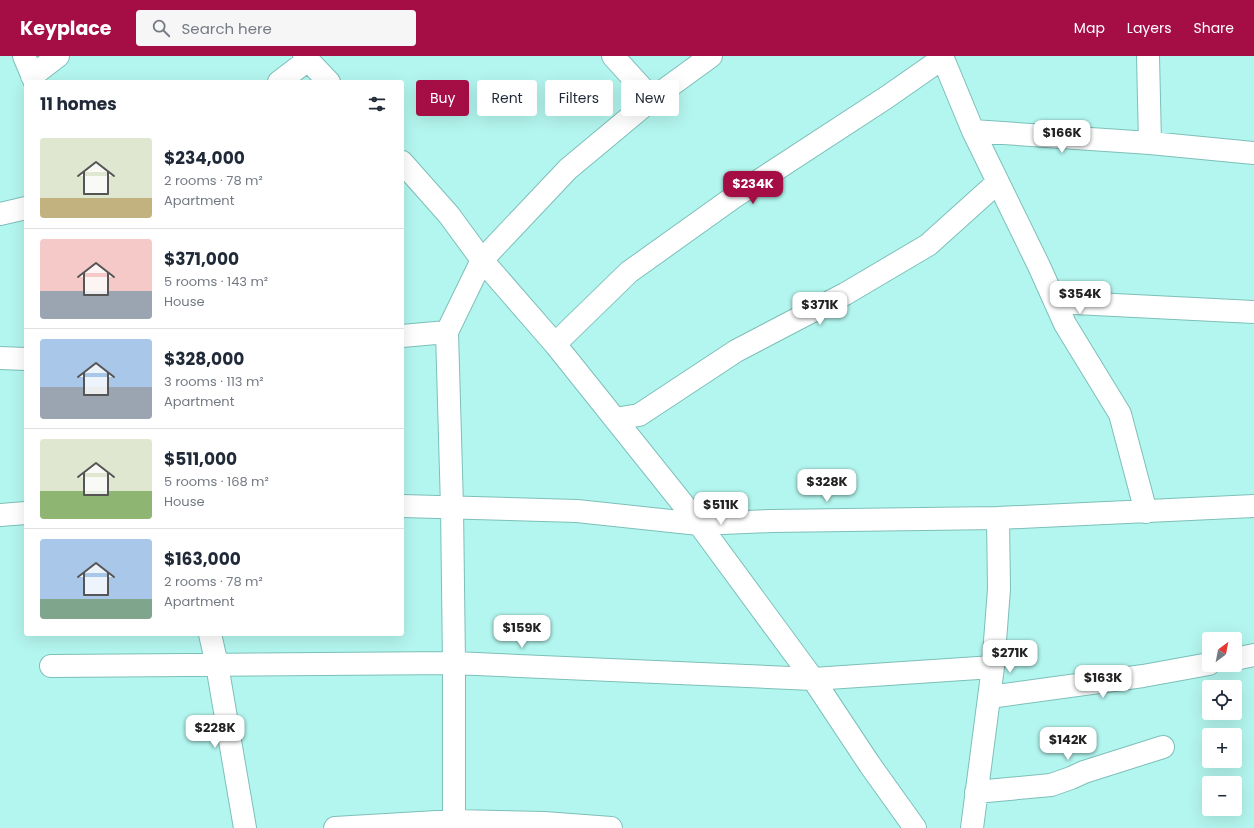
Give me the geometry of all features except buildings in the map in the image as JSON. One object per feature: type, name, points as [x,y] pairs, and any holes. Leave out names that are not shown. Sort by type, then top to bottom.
[{"type":"street","points":[[24,56],[34,79],[58,56]]},
{"type":"street","points":[[613,56],[635,80]]},
{"type":"street","points":[[678,80],[711,56]]},
{"type":"street","points":[[1148,56],[1150,143]]},
{"type":"street","points":[[555,344],[629,272],[734,197],[887,97],[942,57],[973,131],[1065,324],[1120,414],[1146,512]]},
{"type":"street","points":[[281,80],[306,58],[326,80]]},
{"type":"street","points":[[454,825],[452,507],[447,332],[482,260],[568,169],[632,116]]},
{"type":"street","points":[[973,131],[1150,143],[1254,153]]},
{"type":"street","points":[[404,164],[449,215],[482,260],[555,344],[698,524],[813,679],[870,765],[915,828]]},
{"type":"street","points":[[615,419],[639,415],[736,351],[845,294],[928,245],[998,182]]},
{"type":"street","points":[[0,214],[24,208]]},
{"type":"street","points":[[1055,302],[1254,312]]},
{"type":"street","points":[[404,336],[447,332]]},
{"type":"street","points":[[0,358],[24,360]]},
{"type":"street","points":[[404,506],[577,511],[698,524],[771,521],[998,518],[1254,506]]},
{"type":"street","points":[[0,515],[24,513]]},
{"type":"street","points":[[972,828],[993,667],[999,589],[998,518]]},
{"type":"street","points":[[210,636],[217,665],[245,828]]},
{"type":"street","points":[[1242,658],[1254,655]]},
{"type":"street","points":[[51,666],[454,663],[813,679],[993,667]]},
{"type":"street","points":[[990,697],[1143,676],[1202,665]]},
{"type":"street","points":[[976,792],[1052,785],[1084,772],[1163,747]]},
{"type":"street","points":[[335,828],[544,823],[611,828]]}]
